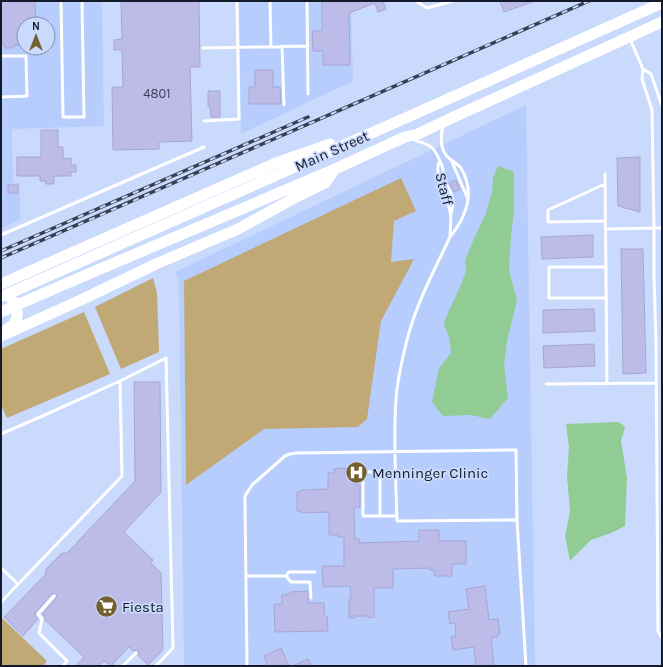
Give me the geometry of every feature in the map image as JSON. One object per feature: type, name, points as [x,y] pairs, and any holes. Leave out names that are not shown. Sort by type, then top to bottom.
[{"type":"highway","name":"Main Street","points":[[1,297],[410,116],[662,2]]},
{"type":"highway","name":"Main Street","points":[[1,312],[335,169],[405,137],[418,134],[445,120],[662,22]]},
{"type":"highway","points":[[1,284],[276,163],[410,116]]},
{"type":"highway","points":[[1,335],[83,299],[156,264],[238,229],[325,183],[335,169]]},
{"type":"highway","points":[[1,294],[8,296],[16,303],[18,313],[15,323],[1,335]]},
{"type":"lane","points":[[61,1],[63,117],[84,117],[82,1]]},
{"type":"lane","points":[[204,121],[239,120],[237,1]]},
{"type":"lane","points":[[270,1],[271,47]]},
{"type":"lane","points":[[307,1],[308,94]]},
{"type":"lane","points":[[416,1],[427,8],[453,1]]},
{"type":"lane","points":[[629,37],[643,69],[642,79],[652,110],[658,631],[662,638]]},
{"type":"lane","points":[[282,46],[284,105]]},
{"type":"lane","points":[[203,48],[308,46]]},
{"type":"lane","points":[[1,56],[26,56],[27,96],[1,97]]},
{"type":"lane","points":[[643,69],[651,74],[662,106]]},
{"type":"lane","points":[[445,120],[441,140],[443,149],[446,155],[452,161],[456,162],[461,169],[468,185],[469,193],[466,209],[450,237],[420,301],[407,340],[398,379],[395,451],[396,516],[397,521],[517,520]]},
{"type":"lane","points":[[405,137],[431,148],[434,150],[438,158],[450,190],[453,203],[450,237]]},
{"type":"lane","points":[[1,235],[204,147]]},
{"type":"lane","points":[[438,158],[446,155]]},
{"type":"lane","name":"Staff","points":[[439,162],[438,167],[440,179],[451,215]]},
{"type":"lane","points":[[605,174],[607,384]]},
{"type":"lane","points":[[605,184],[548,210],[548,222],[605,221]]},
{"type":"lane","points":[[605,229],[662,228]]},
{"type":"lane","points":[[606,267],[549,267],[549,298],[606,298]]},
{"type":"lane","points":[[1,434],[120,381],[166,358],[172,648],[156,666]]},
{"type":"lane","points":[[1,602],[122,476],[120,381]]},
{"type":"lane","points":[[546,384],[656,383]]},
{"type":"lane","points":[[247,666],[245,496],[252,485],[285,456],[297,453],[516,450],[517,520],[526,666]]},
{"type":"lane","points":[[380,516],[380,472],[363,472],[363,516],[380,516],[396,516]]},
{"type":"lane","points":[[1,568],[18,584]]},
{"type":"lane","points":[[246,576],[286,576],[289,572],[314,572]]},
{"type":"lane","points":[[286,576],[291,582],[310,582],[311,598]]},
{"type":"lane","points":[[54,596],[38,614],[42,619],[40,633],[68,661],[63,666]]},
{"type":"lane","points":[[123,666],[136,653]]},
{"type":"shaded area","points":[[1,1],[102,1],[104,126],[12,129],[13,183],[20,183],[20,219],[1,229]]},
{"type":"shaded area","points":[[239,1],[351,1],[353,81],[241,134]]},
{"type":"shaded area","name":"Menninger Clinic","points":[[526,105],[535,666],[184,666],[179,280],[175,272]]},
{"type":"shaded area","points":[[498,166],[514,172],[514,211],[509,270],[517,301],[507,341],[504,365],[508,398],[490,419],[471,415],[443,416],[432,402],[439,368],[451,353],[449,337],[444,324],[445,319],[466,272],[465,260],[485,216],[492,192],[493,178]]},
{"type":"shaded area","points":[[401,178],[416,211],[394,221],[391,262],[414,259],[381,321],[367,419],[358,427],[264,429],[186,485],[184,281]]},
{"type":"shaded area","points":[[153,278],[157,293],[159,352],[121,369],[95,307]]},
{"type":"shaded area","points":[[84,312],[110,374],[7,418],[1,405],[1,349]]},
{"type":"shaded area","points":[[619,422],[625,427],[621,441],[627,478],[625,526],[591,540],[570,561],[565,536],[570,511],[567,477],[569,447],[566,424]]},
{"type":"shaded area","points":[[1,617],[47,661],[43,666],[1,666]]},
{"type":"building","points":[[1,1],[35,1],[36,16],[16,16],[16,45],[14,45],[14,48],[5,48],[5,45],[1,45]]},
{"type":"building","points":[[121,1],[199,1],[200,67],[190,67],[192,141],[159,142],[159,149],[113,150],[112,87],[123,87],[122,50],[114,50],[114,40],[122,39]]},
{"type":"building","points":[[322,1],[383,1],[386,9],[378,12],[375,3],[349,13],[350,65],[323,65],[323,51],[313,51],[312,31],[322,31]]},
{"type":"building","points":[[500,1],[532,1],[532,2],[504,12]]},
{"type":"building","points":[[255,70],[273,70],[273,87],[280,87],[281,104],[249,104],[249,87],[255,87]]},
{"type":"building","points":[[208,91],[220,91],[220,117],[211,117],[210,106],[208,106]]},
{"type":"building","points":[[41,130],[58,130],[58,147],[63,147],[63,159],[71,158],[71,165],[76,165],[76,172],[71,172],[71,176],[54,176],[54,184],[46,184],[46,181],[40,181],[40,176],[17,176],[17,157],[41,157]]},
{"type":"building","points":[[640,157],[640,212],[618,206],[617,158]]},
{"type":"building","points":[[456,180],[460,189],[454,192],[449,183]]},
{"type":"building","points":[[8,185],[18,185],[18,193],[8,193]]},
{"type":"building","points":[[593,235],[593,257],[542,259],[541,237]]},
{"type":"building","points":[[621,249],[643,249],[646,373],[623,374]]},
{"type":"building","points":[[594,309],[595,331],[543,333],[543,310]]},
{"type":"building","points":[[594,344],[595,366],[544,368],[543,346]]},
{"type":"building","name":"Fiesta","points":[[134,382],[160,382],[161,492],[124,532],[153,560],[151,563],[161,573],[163,650],[148,665],[138,655],[138,651],[133,651],[129,647],[111,666],[104,661],[99,666],[76,666],[84,657],[45,620],[45,617],[42,614],[56,598],[56,594],[53,593],[36,612],[35,615],[38,619],[23,636],[4,617],[46,574],[46,569],[62,553],[67,553],[135,481]]},
{"type":"building","points":[[345,468],[345,472],[354,472],[354,485],[360,485],[360,507],[354,507],[355,539],[359,539],[359,543],[419,541],[419,530],[439,530],[439,541],[466,541],[466,564],[452,564],[452,576],[435,576],[434,570],[430,570],[430,568],[393,569],[393,588],[374,588],[374,617],[368,618],[368,616],[354,616],[355,618],[349,618],[349,599],[351,599],[350,586],[323,587],[322,566],[344,566],[344,537],[329,535],[329,512],[301,513],[301,511],[297,511],[297,492],[300,492],[301,490],[328,489],[328,473],[334,473],[334,469]]},
{"type":"building","points":[[485,586],[489,620],[498,619],[500,634],[497,634],[497,637],[491,638],[494,666],[476,666],[474,647],[453,650],[451,637],[456,636],[455,623],[450,624],[448,612],[469,609],[466,589]]},
{"type":"building","points":[[308,591],[308,603],[324,603],[324,616],[327,616],[328,631],[275,632],[274,604],[282,604],[282,595],[290,594],[290,592]]},
{"type":"building","points":[[281,648],[289,666],[268,666],[264,656]]},
{"type":"building","points":[[308,659],[311,666],[293,666]]},
{"type":"railway","points":[[1,258],[589,1]]},
{"type":"railway","points":[[1,251],[308,117]]},
{"type":"place","name":"Menninger Clinic","points":[[357,473]]},
{"type":"place","name":"Fiesta","points":[[106,607]]}]
